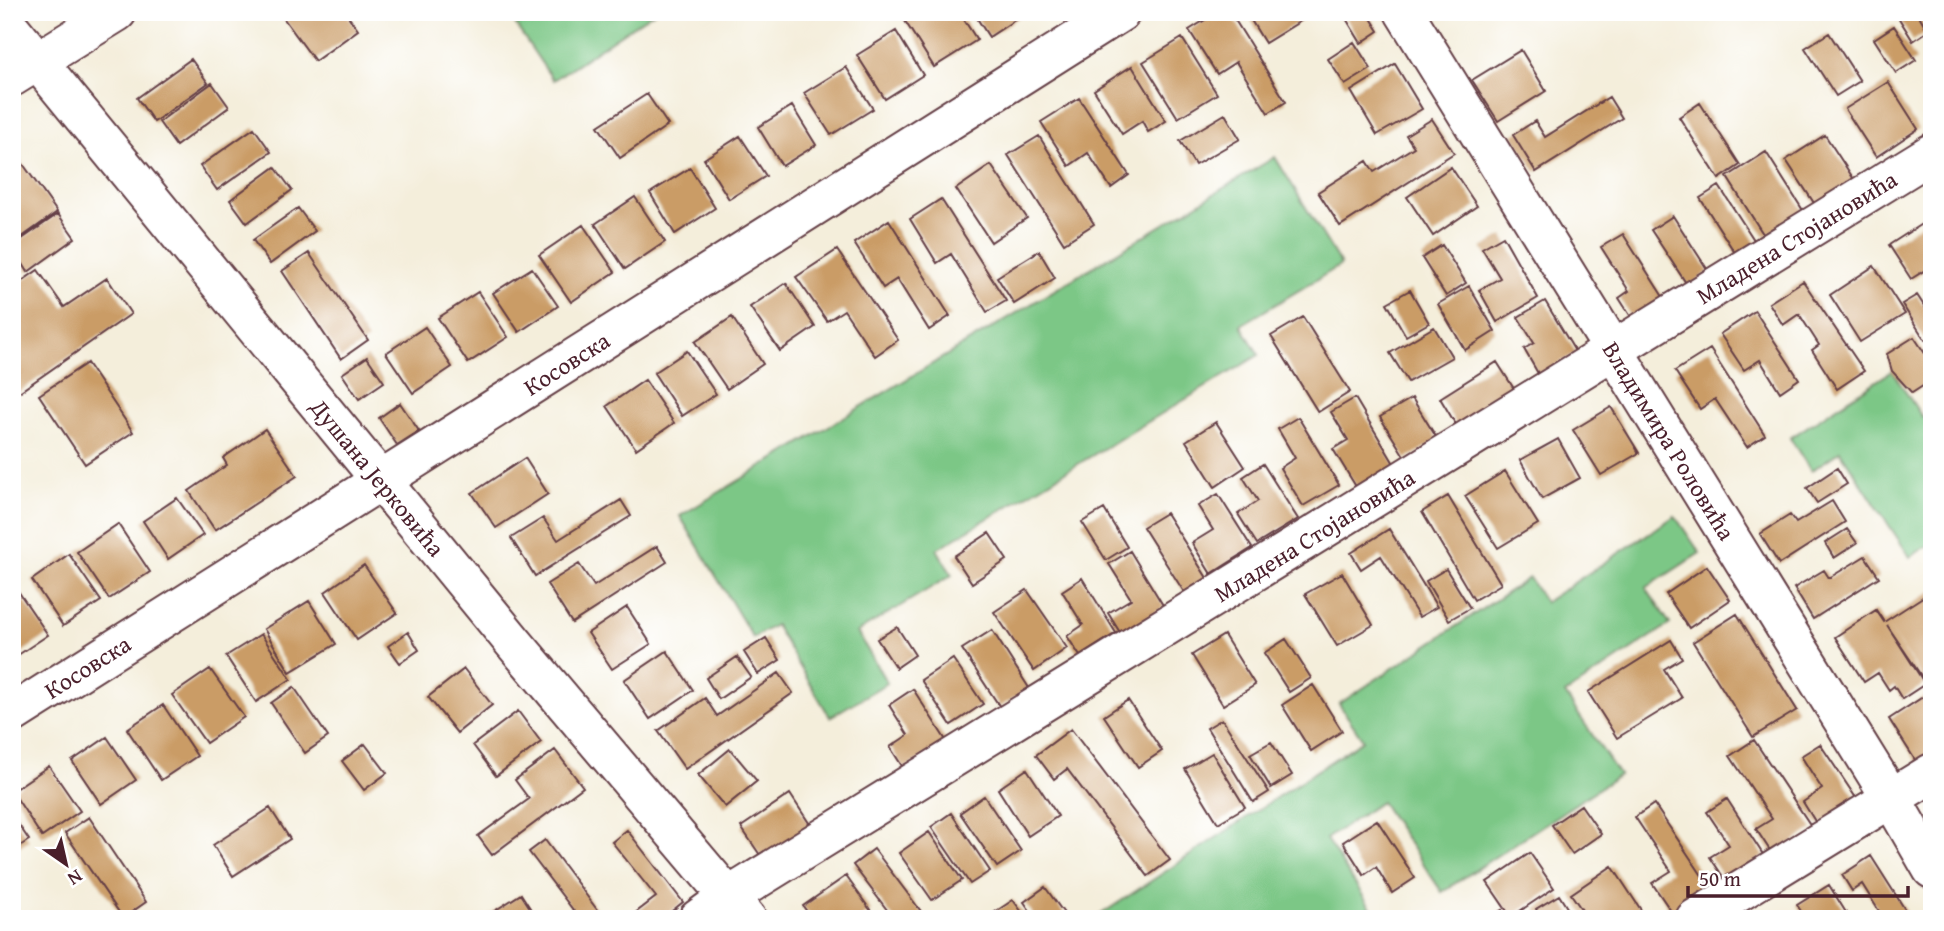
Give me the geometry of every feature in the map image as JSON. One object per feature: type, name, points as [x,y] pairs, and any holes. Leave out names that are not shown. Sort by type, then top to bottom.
[{"type":"street","points":[[25,69],[117,12]]},
{"type":"street","name":"Косовска","points":[[12,714],[379,479],[1121,12]]},
{"type":"street","name":"Владимира Роловића","points":[[1404,12],[1891,798],[1932,869]]},
{"type":"street","name":"Душана Јерковића","points":[[12,30],[25,69],[379,479],[737,908]]},
{"type":"street","name":"Младена Стојановића","points":[[698,919],[737,908],[1612,350],[1932,153]]},
{"type":"street","points":[[1695,919],[1932,773]]},
{"type":"green space","points":[[507,12],[654,12],[553,80]]},
{"type":"green space","points":[[1275,157],[1341,265],[1241,325],[1259,355],[937,549],[952,575],[857,632],[887,683],[830,717],[775,625],[753,638],[680,516]]},
{"type":"green space","points":[[1892,371],[1922,417],[1932,411],[1932,543],[1910,557],[1840,451],[1811,471],[1790,438]]},
{"type":"green space","points":[[1675,516],[1700,553],[1646,588],[1670,624],[1565,694],[1619,775],[1442,892],[1381,802],[1326,839],[1378,919],[1094,919],[1363,740],[1339,704],[1529,578],[1545,602]]},
{"type":"building","points":[[279,12],[345,12],[358,30],[315,61]]},
{"type":"building","points":[[919,12],[959,12],[977,40],[934,67],[905,21]]},
{"type":"building","points":[[973,12],[1027,12],[989,37]]},
{"type":"building","points":[[1218,12],[1230,12],[1286,102],[1268,113],[1236,62],[1217,74],[1189,30]]},
{"type":"building","points":[[1246,12],[1299,12],[1304,19],[1265,43]]},
{"type":"building","points":[[1342,12],[1367,12],[1379,31],[1361,43]]},
{"type":"building","points":[[1895,12],[1917,12],[1928,31],[1913,41]]},
{"type":"building","points":[[1894,26],[1916,60],[1896,73],[1874,39]]},
{"type":"building","points":[[896,31],[923,75],[885,99],[857,55]]},
{"type":"building","points":[[1829,33],[1860,81],[1836,96],[1805,48]]},
{"type":"building","points":[[1182,38],[1217,94],[1178,118],[1143,62]]},
{"type":"building","points":[[1354,42],[1371,69],[1345,85],[1328,59]]},
{"type":"building","points":[[1521,50],[1546,91],[1498,121],[1472,80]]},
{"type":"building","points":[[191,59],[208,83],[154,122],[137,98]]},
{"type":"building","points":[[1395,64],[1422,109],[1377,135],[1351,91]]},
{"type":"building","points":[[1132,66],[1166,121],[1148,132],[1142,121],[1122,134],[1094,90]]},
{"type":"building","points":[[846,67],[873,109],[831,135],[804,93]]},
{"type":"building","points":[[1888,82],[1918,129],[1876,157],[1845,109]]},
{"type":"building","points":[[212,83],[229,107],[176,146],[159,122]]},
{"type":"building","points":[[647,94],[668,125],[620,158],[598,126]]},
{"type":"building","points":[[1609,97],[1622,118],[1536,172],[1513,135],[1535,121],[1545,137]]},
{"type":"building","points":[[1079,98],[1129,175],[1111,188],[1088,153],[1069,166],[1041,122]]},
{"type":"building","points":[[1700,103],[1740,165],[1719,179],[1679,117]]},
{"type":"building","points":[[792,106],[816,145],[782,166],[758,127]]},
{"type":"building","points":[[1225,114],[1240,139],[1195,165],[1180,141]]},
{"type":"building","points":[[1432,119],[1454,153],[1340,226],[1318,192],[1367,161],[1374,172],[1414,147],[1406,135]]},
{"type":"building","points":[[254,128],[271,152],[217,190],[200,166]]},
{"type":"building","points":[[1825,135],[1855,181],[1816,206],[1786,160]]},
{"type":"building","points":[[740,136],[766,176],[729,199],[704,159]]},
{"type":"building","points":[[1039,136],[1094,224],[1064,243],[1008,155]]},
{"type":"building","points":[[12,148],[22,160],[12,167]]},
{"type":"building","points":[[1766,152],[1804,212],[1765,237],[1727,177]]},
{"type":"building","points":[[23,164],[57,212],[15,242],[12,238],[12,171]]},
{"type":"building","points":[[991,165],[1027,218],[991,242],[956,189]]},
{"type":"building","points":[[275,167],[292,190],[247,223],[230,200]]},
{"type":"building","points":[[1451,167],[1477,206],[1433,236],[1407,197]]},
{"type":"building","points":[[690,168],[715,208],[675,234],[650,193]]},
{"type":"building","points":[[1719,186],[1756,243],[1737,256],[1700,198]]},
{"type":"building","points":[[635,197],[665,242],[625,269],[595,224]]},
{"type":"building","points":[[941,199],[1006,301],[987,312],[951,254],[937,263],[910,219]]},
{"type":"building","points":[[298,208],[315,231],[270,264],[253,240]]},
{"type":"building","points":[[58,214],[75,238],[28,272],[12,246]]},
{"type":"building","points":[[1673,216],[1709,272],[1688,286],[1651,230]]},
{"type":"building","points":[[889,220],[950,316],[929,330],[897,279],[883,288],[854,243]]},
{"type":"building","points":[[1923,223],[1932,236],[1932,277],[1927,269],[1911,279],[1889,245]]},
{"type":"building","points":[[583,225],[615,272],[571,302],[539,255]]},
{"type":"building","points":[[1623,234],[1665,300],[1633,320],[1619,298],[1629,291],[1601,247]]},
{"type":"building","points":[[1503,236],[1538,298],[1497,322],[1479,290],[1500,278],[1482,248]]},
{"type":"building","points":[[1442,245],[1466,283],[1446,296],[1422,258]]},
{"type":"building","points":[[837,250],[898,340],[875,356],[844,310],[827,321],[796,277]]},
{"type":"building","points":[[1039,251],[1055,278],[1014,304],[997,277]]},
{"type":"building","points":[[309,253],[368,340],[341,359],[282,271]]},
{"type":"building","points":[[1874,266],[1905,314],[1860,342],[1830,295]]},
{"type":"building","points":[[532,268],[558,306],[519,332],[493,293]]},
{"type":"building","points":[[38,270],[64,307],[107,278],[131,314],[12,397],[12,288]]},
{"type":"building","points":[[1803,281],[1864,371],[1837,389],[1812,350],[1819,345],[1799,314],[1783,325],[1769,303]]},
{"type":"building","points":[[786,283],[815,327],[780,351],[750,307]]},
{"type":"building","points":[[1469,286],[1495,331],[1465,350],[1438,304]]},
{"type":"building","points":[[1410,290],[1429,323],[1406,336],[1387,303]]},
{"type":"building","points":[[478,292],[508,337],[468,363],[438,318]]},
{"type":"building","points":[[1917,295],[1932,318],[1932,336],[1925,340],[1902,304]]},
{"type":"building","points":[[1545,301],[1576,353],[1539,375],[1524,349],[1534,343],[1518,317]]},
{"type":"building","points":[[1755,311],[1799,379],[1780,392],[1760,360],[1744,370],[1720,334]]},
{"type":"building","points":[[732,317],[763,364],[727,389],[695,342]]},
{"type":"building","points":[[1303,317],[1350,392],[1318,412],[1271,336]]},
{"type":"building","points":[[425,327],[452,367],[413,393],[386,353]]},
{"type":"building","points":[[1434,327],[1452,357],[1408,382],[1390,353]]},
{"type":"building","points":[[1914,337],[1932,364],[1932,380],[1912,393],[1892,371],[1887,354]]},
{"type":"building","points":[[1710,349],[1765,435],[1747,447],[1715,399],[1700,409],[1675,371]]},
{"type":"building","points":[[687,351],[716,394],[682,416],[654,373]]},
{"type":"building","points":[[367,357],[384,382],[359,399],[342,374]]},
{"type":"building","points":[[1497,362],[1516,392],[1458,428],[1440,398]]},
{"type":"building","points":[[87,363],[133,432],[85,464],[39,395]]},
{"type":"building","points":[[645,380],[674,423],[636,449],[607,406]]},
{"type":"building","points":[[1355,398],[1396,467],[1358,490],[1333,449],[1348,440],[1331,412]]},
{"type":"building","points":[[1412,398],[1438,440],[1406,459],[1380,417]]},
{"type":"building","points":[[400,403],[419,431],[397,445],[379,418]]},
{"type":"building","points":[[1611,407],[1639,453],[1601,475],[1573,430]]},
{"type":"building","points":[[1298,417],[1339,485],[1303,506],[1280,468],[1295,458],[1278,429]]},
{"type":"building","points":[[1216,422],[1245,467],[1215,487],[1186,441]]},
{"type":"building","points":[[265,429],[297,476],[215,530],[189,491],[227,465],[223,458]]},
{"type":"building","points":[[1558,439],[1580,478],[1542,499],[1520,460]]},
{"type":"building","points":[[525,458],[548,494],[496,528],[472,493]]},
{"type":"building","points":[[1263,464],[1298,519],[1257,544],[1238,514],[1258,501],[1243,477]]},
{"type":"building","points":[[1837,468],[1847,484],[1817,503],[1807,488]]},
{"type":"building","points":[[1505,471],[1538,524],[1498,548],[1465,496]]},
{"type":"building","points":[[1218,494],[1252,548],[1211,574],[1192,543],[1213,530],[1198,506]]},
{"type":"building","points":[[1448,496],[1501,584],[1474,600],[1422,512]]},
{"type":"building","points":[[177,498],[203,535],[168,559],[143,521]]},
{"type":"building","points":[[621,500],[631,516],[535,576],[511,538],[543,518],[558,540]]},
{"type":"building","points":[[1832,501],[1845,522],[1779,564],[1760,534],[1790,515],[1796,523]]},
{"type":"building","points":[[1104,509],[1127,547],[1106,560],[1082,522]]},
{"type":"building","points":[[1166,513],[1207,578],[1184,592],[1143,527]]},
{"type":"building","points":[[118,524],[150,572],[109,599],[77,552]]},
{"type":"building","points":[[1389,529],[1437,607],[1419,617],[1381,556],[1361,569],[1351,553]]},
{"type":"building","points":[[1847,529],[1857,543],[1834,558],[1825,543]]},
{"type":"building","points":[[989,533],[1007,560],[972,583],[954,556]]},
{"type":"building","points":[[657,546],[667,562],[572,623],[547,584],[579,564],[594,586]]},
{"type":"building","points":[[1130,551],[1164,607],[1121,634],[1108,613],[1131,599],[1109,564]]},
{"type":"building","points":[[69,554],[101,601],[63,626],[32,580]]},
{"type":"building","points":[[1865,556],[1879,577],[1813,619],[1794,588],[1824,570],[1829,578]]},
{"type":"building","points":[[364,565],[397,613],[357,640],[325,592]]},
{"type":"building","points":[[1707,566],[1730,600],[1689,628],[1666,594]]},
{"type":"building","points":[[1446,569],[1470,608],[1449,620],[1426,581]]},
{"type":"building","points":[[1342,573],[1373,625],[1337,646],[1305,594]]},
{"type":"building","points":[[1082,578],[1116,633],[1080,656],[1067,636],[1083,625],[1062,591]]},
{"type":"building","points":[[16,588],[48,635],[12,659],[12,590]]},
{"type":"building","points":[[1027,590],[1067,648],[1034,671],[994,612]]},
{"type":"building","points":[[1932,591],[1932,684],[1928,686],[1887,625],[1925,684],[1902,699],[1894,686],[1889,690],[1878,673],[1864,682],[1835,637],[1876,610],[1884,622]]},
{"type":"building","points":[[309,601],[336,644],[290,672],[264,629]]},
{"type":"building","points":[[627,607],[651,644],[612,669],[588,633]]},
{"type":"building","points":[[1737,614],[1797,710],[1753,737],[1693,642]]},
{"type":"building","points":[[897,627],[915,655],[896,668],[877,639]]},
{"type":"building","points":[[992,630],[1029,688],[1000,707],[962,649]]},
{"type":"building","points":[[408,632],[419,650],[400,663],[388,646]]},
{"type":"building","points":[[261,634],[291,679],[256,702],[226,656]]},
{"type":"building","points":[[1224,635],[1255,685],[1223,705],[1192,655]]},
{"type":"building","points":[[766,638],[780,660],[758,674],[744,652]]},
{"type":"building","points":[[1286,639],[1311,678],[1289,692],[1264,653]]},
{"type":"building","points":[[1671,640],[1682,658],[1664,669],[1682,698],[1617,738],[1588,692]]},
{"type":"building","points":[[667,651],[693,690],[650,719],[624,680]]},
{"type":"building","points":[[737,657],[751,677],[719,699],[706,678]]},
{"type":"building","points":[[953,659],[983,704],[951,725],[921,680]]},
{"type":"building","points":[[210,669],[244,717],[206,743],[172,695]]},
{"type":"building","points":[[464,669],[492,705],[457,733],[428,697]]},
{"type":"building","points":[[779,673],[793,693],[685,769],[658,731],[705,698],[717,716]]},
{"type":"building","points":[[1313,685],[1342,731],[1311,751],[1282,705]]},
{"type":"building","points":[[294,687],[328,737],[305,753],[271,703]]},
{"type":"building","points":[[913,689],[947,742],[904,769],[890,747],[908,735],[889,705]]},
{"type":"building","points":[[1929,693],[1932,698],[1932,757],[1919,766],[1889,719]]},
{"type":"building","points":[[1128,700],[1162,751],[1138,767],[1104,716]]},
{"type":"building","points":[[163,705],[197,756],[161,780],[127,729]]},
{"type":"building","points":[[518,711],[541,742],[496,776],[473,745]]},
{"type":"building","points":[[1222,719],[1269,792],[1253,802],[1207,728]]},
{"type":"building","points":[[1071,729],[1170,860],[1148,876],[1067,769],[1054,779],[1036,755]]},
{"type":"building","points":[[107,737],[136,780],[101,804],[72,761]]},
{"type":"building","points":[[1754,740],[1813,829],[1773,855],[1756,829],[1772,819],[1730,756]]},
{"type":"building","points":[[1271,742],[1292,775],[1271,788],[1250,754]]},
{"type":"building","points":[[365,744],[387,773],[364,790],[342,761]]},
{"type":"building","points":[[1820,744],[1858,801],[1818,826],[1803,802],[1822,789],[1801,756]]},
{"type":"building","points":[[730,749],[757,781],[725,807],[698,775]]},
{"type":"building","points":[[555,750],[583,787],[492,855],[478,836],[529,799],[515,780]]},
{"type":"building","points":[[1212,753],[1245,807],[1218,823],[1185,769]]},
{"type":"building","points":[[49,766],[80,811],[42,837],[12,791]]},
{"type":"building","points":[[1027,769],[1058,816],[1028,836],[998,789]]},
{"type":"building","points":[[790,794],[811,826],[762,858],[741,827]]},
{"type":"building","points":[[984,796],[1021,851],[997,867],[960,813]]},
{"type":"building","points":[[1727,799],[1764,856],[1726,881],[1710,857],[1729,845],[1707,812]]},
{"type":"building","points":[[1654,804],[1711,889],[1673,914],[1652,883],[1671,871],[1635,817]]},
{"type":"building","points":[[1581,805],[1601,834],[1572,854],[1552,825]]},
{"type":"building","points":[[270,808],[290,839],[233,876],[213,845]]},
{"type":"building","points":[[951,813],[990,871],[970,884],[931,827]]},
{"type":"building","points":[[12,815],[29,840],[12,851]]},
{"type":"building","points":[[89,817],[146,902],[123,918],[65,833]]},
{"type":"building","points":[[1377,820],[1415,878],[1392,893],[1376,867],[1364,875],[1343,842]]},
{"type":"building","points":[[627,830],[683,902],[662,919],[638,919],[634,914],[656,897],[612,842]]},
{"type":"building","points":[[929,832],[962,880],[932,900],[899,853]]},
{"type":"building","points":[[545,840],[604,919],[580,919],[529,852]]},
{"type":"building","points":[[874,849],[925,919],[894,919],[853,865]]},
{"type":"building","points":[[1530,853],[1554,888],[1511,917],[1487,882]]},
{"type":"building","points":[[1871,856],[1911,919],[1884,919],[1862,884],[1852,891],[1842,875]]},
{"type":"building","points":[[1612,866],[1641,910],[1628,919],[1588,919],[1571,894]]},
{"type":"building","points":[[846,876],[871,911],[861,919],[812,919],[803,906]]},
{"type":"building","points":[[1829,885],[1850,919],[1806,919],[1797,905]]},
{"type":"building","points":[[1045,887],[1068,919],[1036,919],[1024,902]]},
{"type":"building","points":[[521,894],[537,919],[486,919],[485,917]]},
{"type":"building","points":[[1559,895],[1574,919],[1541,919],[1536,909]]},
{"type":"building","points":[[1013,900],[1027,919],[996,919],[992,914]]},
{"type":"building","points":[[1502,910],[1507,919],[1487,919]]}]
